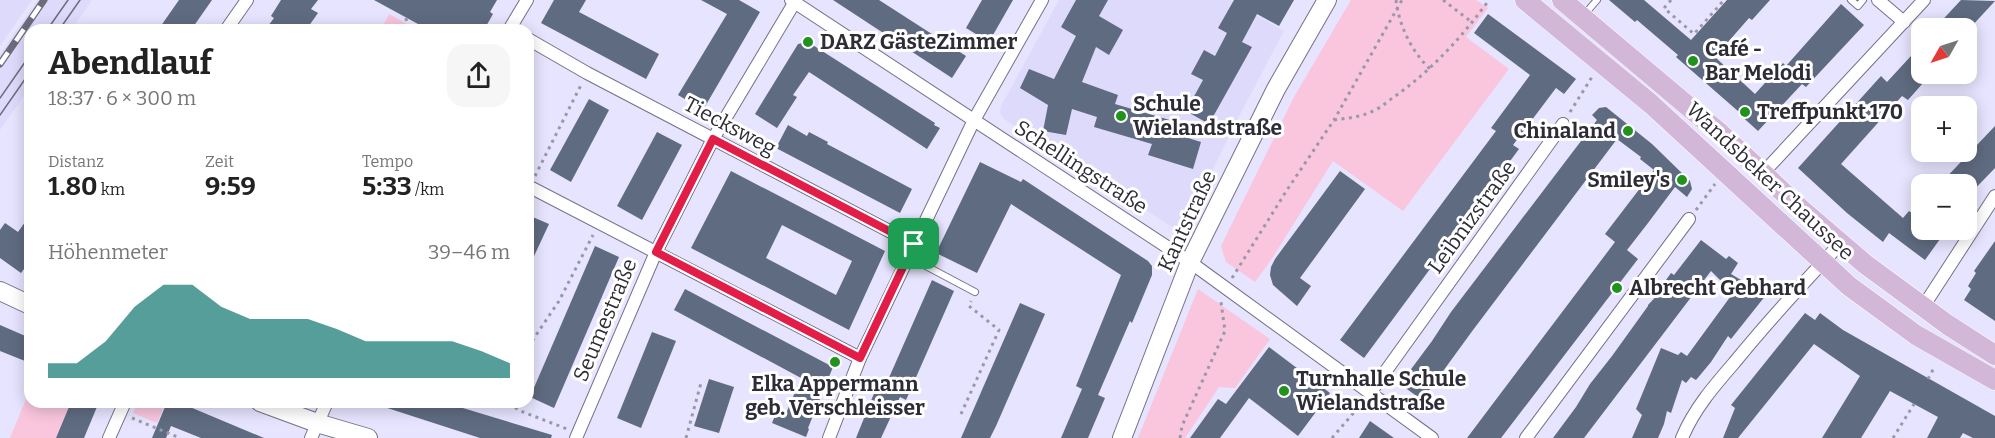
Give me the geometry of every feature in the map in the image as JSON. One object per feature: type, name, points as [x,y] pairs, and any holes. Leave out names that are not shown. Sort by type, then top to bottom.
[{"type":"main road","name":"Wandsbeker Chaussee","points":[[1525,0],[1651,104],[1822,263],[1880,310],[1995,380]]},
{"type":"main road","name":"Wandsbeker Chaussee","points":[[1562,0],[1721,134],[1841,243],[1923,307],[1995,355]]},
{"type":"street","points":[[230,24],[247,0]]},
{"type":"street","points":[[513,24],[527,0]]},
{"type":"street","points":[[829,438],[860,358],[974,120],[1042,0]]},
{"type":"street","name":"Kantstraße","points":[[1122,438],[1190,262],[1276,89],[1327,0]]},
{"type":"street","points":[[1878,0],[1904,22]]},
{"type":"street","points":[[1763,172],[1924,0]]},
{"type":"street","name":"Schellingstraße","points":[[794,1],[1190,262],[1432,438]]},
{"type":"street","name":"Seumestraße","points":[[577,436],[656,252],[713,139],[794,1]]},
{"type":"street","name":"Tiecksweg","points":[[534,42],[587,73],[914,244]]},
{"type":"street","name":"Leibnizstraße","points":[[1370,393],[1563,124]]},
{"type":"street","points":[[534,190],[860,358]]},
{"type":"street","points":[[1923,307],[1995,196]]},
{"type":"street","points":[[1526,438],[1689,219]]},
{"type":"street","points":[[1682,438],[1707,395],[1768,321],[1841,243]]},
{"type":"street","points":[[0,291],[24,302]]},
{"type":"street","points":[[109,438],[123,408]]},
{"type":"street","points":[[271,408],[314,431],[368,438]]},
{"type":"street","points":[[314,431],[324,408]]},
{"type":"lane","points":[[1581,18],[1597,0]]},
{"type":"lane","points":[[1851,0],[1858,6],[1863,0]]},
{"type":"lane","points":[[909,257],[975,292]]},
{"type":"path","points":[[1396,0],[1397,9],[1412,49],[1430,69]]},
{"type":"path","points":[[1180,438],[1182,426],[1225,331],[1221,298],[1226,288],[1334,120],[1402,0]]},
{"type":"path","points":[[1443,0],[1473,23]]},
{"type":"path","points":[[1334,120],[1357,117],[1375,110],[1430,69],[1473,23],[1489,0]]},
{"type":"path","points":[[1671,0],[1664,8],[1694,34],[1724,0]]},
{"type":"path","points":[[406,18],[407,24]]},
{"type":"path","points":[[1563,124],[1601,62]]},
{"type":"path","points":[[534,177],[587,73]]},
{"type":"path","points":[[1689,219],[1725,172]]},
{"type":"path","points":[[534,338],[559,302],[599,222]]},
{"type":"path","points":[[962,414],[999,330],[969,306],[975,292]]},
{"type":"path","points":[[686,438],[701,383]]},
{"type":"path","points":[[1332,438],[1370,393]]},
{"type":"path","points":[[1893,438],[1914,404]]},
{"type":"path","points":[[125,408],[180,438]]},
{"type":"path","points":[[516,408],[577,436]]},
{"type":"path","points":[[168,433],[172,438]]},
{"type":"shaded area","points":[[0,0],[32,0],[0,46]]},
{"type":"shaded area","points":[[38,0],[92,0],[75,24],[24,24],[24,96],[0,130],[0,54]]},
{"type":"shaded area","name":"Schule Wielandstraße","points":[[1059,0],[1230,0],[1284,31],[1188,221],[1182,226],[1174,228],[1169,225],[1004,119],[1000,113],[1001,106]]},
{"type":"shaded area","points":[[1351,0],[1476,0],[1488,8],[1466,37],[1509,69],[1403,211],[1333,161],[1255,282],[1226,262],[1221,246],[1294,97]]},
{"type":"shaded area","points":[[389,14],[407,24],[384,24]]},
{"type":"shaded area","points":[[1198,289],[1270,339],[1235,388],[1219,387],[1185,438],[1138,438]]},
{"type":"shaded area","points":[[24,404],[24,408],[68,408],[56,438],[10,438]]},
{"type":"shaded area","points":[[135,408],[163,408],[157,423],[133,413]]},
{"type":"building","points":[[179,0],[212,0],[195,24],[162,24]]},
{"type":"building","points":[[281,0],[318,0],[311,9],[318,13],[310,24],[270,24],[274,18],[271,16]]},
{"type":"building","points":[[374,0],[497,0],[490,12],[493,14],[487,24],[418,24]]},
{"type":"building","points":[[554,0],[586,0],[579,12],[659,54],[646,79],[541,23]]},
{"type":"building","points":[[701,0],[739,0],[760,12],[703,110],[678,95],[727,14]]},
{"type":"building","points":[[833,0],[879,0],[966,56],[952,78]]},
{"type":"building","points":[[982,0],[1013,0],[989,42],[966,28]]},
{"type":"building","points":[[1076,0],[1108,0],[1099,16],[1123,30],[1109,55],[1096,47],[1082,82],[1118,95],[1115,104],[1173,121],[1169,132],[1201,142],[1193,169],[1148,155],[1152,144],[1094,127],[1097,117],[1072,109],[1066,135],[1043,131],[1048,105],[1020,88],[1029,69],[1054,79],[1076,36],[1061,27]]},
{"type":"building","points":[[1234,0],[1294,0],[1279,26],[1257,14],[1242,42],[1252,47],[1209,124],[1186,111],[1203,80],[1191,74],[1204,50],[1215,56],[1227,33],[1218,28]]},
{"type":"building","points":[[1609,0],[1644,0],[1691,40],[1727,0],[1770,0],[1752,20],[1749,18],[1715,57],[1755,94],[1783,63],[1786,66],[1841,4],[1864,25],[1806,87],[1802,84],[1758,131],[1676,57],[1678,55],[1637,20],[1635,22]]},
{"type":"building","points":[[1961,0],[1995,1],[1977,20],[1977,18],[1944,18]]},
{"type":"building","points":[[1488,14],[1576,79],[1564,94],[1556,88],[1513,145],[1519,149],[1364,358],[1340,340],[1496,131],[1491,128],[1530,75],[1474,33]]},
{"type":"building","points":[[808,42],[935,123],[934,125],[940,128],[927,149],[809,72],[793,95],[797,97],[777,128],[755,114],[798,44]]},
{"type":"building","points":[[1911,56],[1911,84],[1922,84],[1908,100],[1902,96],[1841,164],[1903,218],[1909,211],[1911,213],[1911,240],[1939,240],[1925,260],[1889,233],[1883,242],[1798,168],[1881,76],[1887,82]]},
{"type":"building","points":[[589,99],[609,110],[571,182],[550,170]]},
{"type":"building","points":[[1606,107],[1652,144],[1690,181],[1692,189],[1687,197],[1675,187],[1627,250],[1638,259],[1501,438],[1467,438],[1615,242],[1605,234],[1654,170],[1640,159],[1641,157],[1617,139],[1422,400],[1400,384],[1451,312],[1597,120],[1592,115],[1599,108]]},
{"type":"building","points":[[788,125],[807,136],[809,132],[912,189],[900,213],[776,148]]},
{"type":"building","points":[[1995,126],[1995,168],[1977,187],[1977,174],[1949,174],[1961,162],[1977,162],[1977,145]]},
{"type":"building","points":[[657,132],[682,145],[642,220],[617,206]]},
{"type":"building","points":[[980,162],[1021,182],[1023,179],[1148,261],[1152,266],[1152,275],[1132,323],[1130,321],[1098,395],[1105,398],[1088,438],[1061,438],[1082,389],[1076,386],[1121,275],[1011,204],[977,273],[936,253]]},
{"type":"building","points":[[731,171],[885,251],[849,330],[691,248]],"holes":[[[782,225],[852,261],[836,295],[766,258]]]},
{"type":"building","points":[[1340,171],[1365,189],[1300,278],[1311,286],[1297,306],[1273,285],[1270,275],[1271,267]]},
{"type":"building","points":[[534,218],[549,224],[534,256]]},
{"type":"building","points":[[5,223],[18,232],[24,224],[24,269],[21,273],[0,258],[0,230]]},
{"type":"building","points":[[1701,240],[1726,259],[1729,256],[1738,263],[1731,274],[1766,295],[1731,339],[1728,336],[1696,380],[1691,377],[1686,383],[1682,380],[1671,413],[1667,411],[1658,438],[1632,438],[1642,415],[1636,409],[1661,348],[1678,355],[1681,352],[1687,356],[1733,293],[1711,271],[1584,438],[1553,438],[1648,305],[1663,289],[1661,287],[1671,273],[1674,275]]},
{"type":"building","points":[[1995,241],[1995,321],[1964,300],[1971,289],[1968,286],[1976,273],[1974,271]]},
{"type":"building","points":[[595,246],[619,257],[554,408],[534,399],[534,388]]},
{"type":"building","points":[[932,280],[954,291],[906,400],[900,397],[881,438],[856,438],[877,386],[884,389]]},
{"type":"building","points":[[685,289],[833,367],[806,437],[772,423],[777,411],[785,416],[801,378],[674,310]]},
{"type":"building","points":[[1020,303],[1045,314],[990,438],[961,438]]},
{"type":"building","points":[[1805,313],[1815,320],[1820,313],[1843,330],[1995,416],[1995,438],[1973,438],[1963,433],[1960,438],[1927,438],[1938,417],[1890,391],[1861,438],[1822,438],[1860,376],[1814,344],[1738,438],[1723,438],[1735,408],[1731,405]]},
{"type":"building","points":[[0,325],[24,335],[24,361],[0,351]]},
{"type":"building","points":[[652,332],[676,341],[641,428],[617,418]]},
{"type":"building","name":"Turnhalle Schule Wielandstraße","points":[[1269,347],[1330,393],[1298,436],[1249,398],[1220,438],[1190,438],[1218,399],[1226,404]]},
{"type":"building","points":[[709,379],[734,387],[719,433],[694,426]]},
{"type":"building","points":[[68,408],[96,408],[84,438],[56,438]]},
{"type":"building","points":[[164,408],[192,408],[264,438],[201,438],[171,426],[166,438],[152,438]]},
{"type":"building","points":[[387,408],[463,408],[552,435],[551,438],[480,438]]},
{"type":"building","points":[[1370,421],[1394,438],[1359,438]]},
{"type":"tram line","points":[[51,24],[68,0]]},
{"type":"tram line","points":[[63,24],[80,0]]},
{"type":"tram line","points":[[0,98],[24,64]]},
{"type":"tram line","points":[[0,115],[24,81]]},
{"type":"railway","points":[[28,24],[44,0]]},
{"type":"railway","points":[[0,64],[24,29]]},
{"type":"place","name":"DARZ GästeZimmer","points":[[808,42]]},
{"type":"place","name":"Café - Bar Melodi","points":[[1693,61]]},
{"type":"place","name":"Treffpunkt 170","points":[[1745,112]]},
{"type":"place","name":"Schule Wielandstraße","points":[[1121,116]]},
{"type":"place","name":"Chinaland","points":[[1628,131]]},
{"type":"place","name":"Smiley's","points":[[1682,180]]},
{"type":"place","name":"Albrecht Gebhard","points":[[1617,288]]},
{"type":"place","name":"Elka Appermann geb. Verschleisser","points":[[835,362]]},
{"type":"place","name":"Turnhalle Schule Wielandstraße","points":[[1284,391]]},
{"type":"route","points":[[713,139],[914,244],[860,358],[656,252],[713,139]]}]
